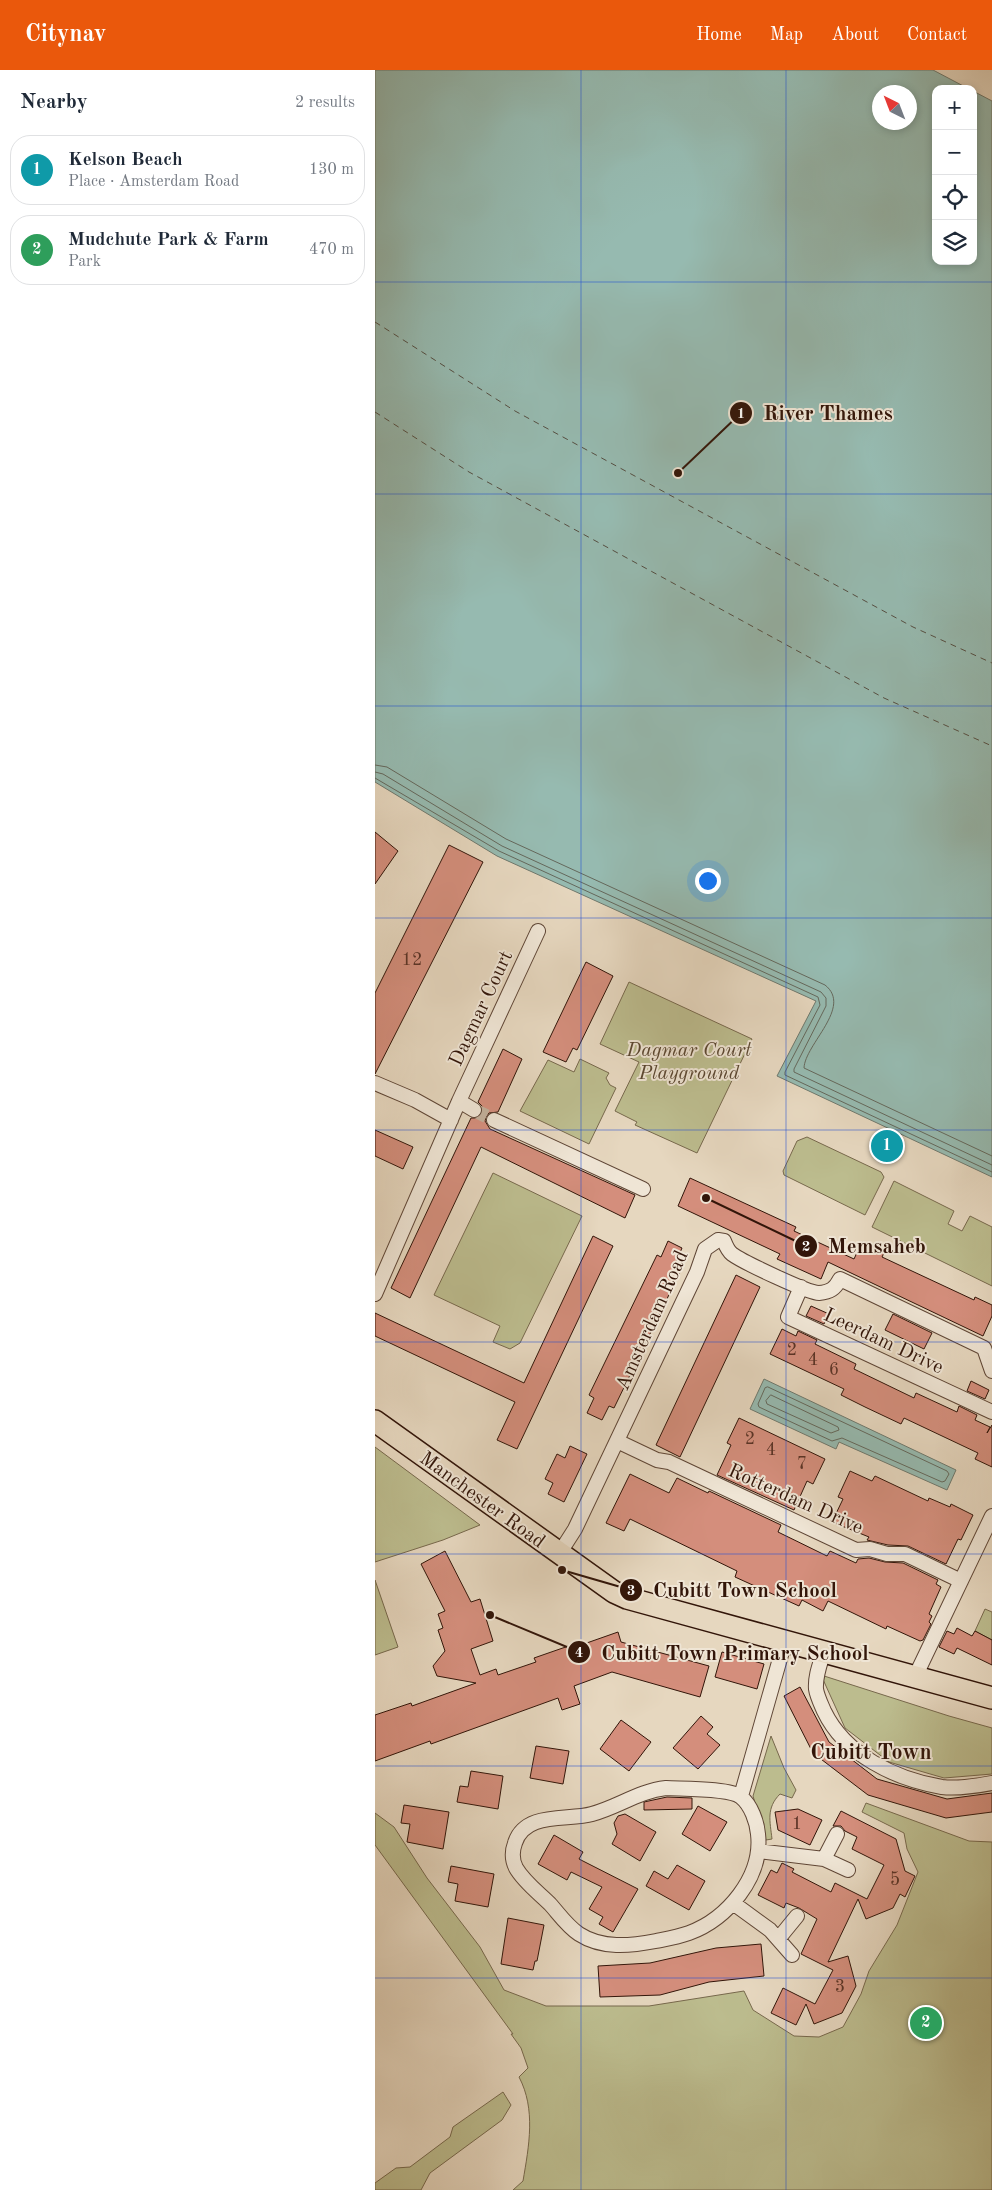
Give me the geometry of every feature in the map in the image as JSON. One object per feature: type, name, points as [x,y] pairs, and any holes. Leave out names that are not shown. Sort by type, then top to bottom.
[{"type":"main road","name":"Manchester Road","points":[[375,1421],[600,1584],[627,1598],[992,1698]]},
{"type":"street","name":"Dagmar Court","points":[[375,1294],[459,1101],[538,931]]},
{"type":"street","points":[[375,1082],[415,1100],[451,1120]]},
{"type":"street","points":[[459,1101],[474,1110]]},
{"type":"street","points":[[494,1120],[643,1189]]},
{"type":"street","name":"Amsterdam Road","points":[[559,1554],[575,1529],[697,1272],[705,1249],[711,1243],[718,1240],[724,1241],[733,1255],[801,1288],[816,1293],[829,1292],[835,1288],[840,1279],[984,1348],[992,1371]]},
{"type":"street","name":"Leerdam Drive","points":[[801,1288],[788,1318],[992,1412]]},
{"type":"street","name":"Rotterdam Drive","points":[[617,1441],[657,1460],[669,1462],[856,1550],[870,1549],[887,1554],[905,1554],[961,1580]]},
{"type":"street","points":[[915,1677],[992,1516]]},
{"type":"street","points":[[741,1796],[785,1641]]},
{"type":"street","points":[[824,1652],[816,1677],[816,1691],[837,1734],[860,1754],[885,1770],[913,1780],[944,1787],[992,1783]]},
{"type":"street","points":[[667,1788],[731,1793],[741,1796],[754,1819],[758,1836],[758,1852],[745,1887],[733,1903],[710,1922],[689,1933],[626,1946],[599,1942],[579,1934],[568,1925],[521,1876],[514,1863],[514,1846],[519,1834],[535,1822],[591,1815],[653,1790],[667,1788]]},
{"type":"street","points":[[824,1859],[837,1834]]},
{"type":"street","points":[[758,1852],[824,1859],[848,1870]]},
{"type":"street","points":[[733,1903],[779,1938],[792,1955]]},
{"type":"street","points":[[779,1938],[797,1916]]},
{"type":"green space","name":"Dagmar Court Playground","points":[[629,982],[752,1039],[697,1153],[635,1125],[637,1122],[615,1111],[639,1062],[600,1044]]},
{"type":"green space","points":[[580,1059],[609,1073],[606,1078],[610,1085],[616,1088],[589,1144],[520,1111],[548,1060],[574,1072]]},
{"type":"green space","points":[[807,1137],[881,1172],[884,1177],[865,1215],[784,1175],[783,1171],[797,1141]]},
{"type":"green space","points":[[493,1173],[582,1216],[520,1343],[510,1349],[493,1342],[500,1326],[434,1295]]},
{"type":"green space","points":[[894,1181],[954,1211],[948,1224],[962,1231],[970,1216],[992,1227],[992,1286],[872,1227]]},
{"type":"green space","points":[[375,1447],[480,1525],[443,1540],[375,1562]]},
{"type":"green space","points":[[375,1580],[398,1647],[375,1655]]},
{"type":"green space","points":[[985,1609],[992,1612],[992,1640],[975,1631]]},
{"type":"green space","points":[[821,1675],[992,1728],[992,1774],[944,1778],[889,1762],[845,1728]]},
{"type":"green space","points":[[771,1736],[784,1768],[796,1790],[792,1798],[780,1794],[773,1804],[770,1815],[772,1839],[766,1840],[753,1796]]},
{"type":"green space","points":[[866,1803],[969,1841],[992,1842],[992,2190],[513,2190],[523,2181],[530,2128],[528,2102],[519,2077],[528,2068],[521,2048],[511,2034],[513,2034],[375,1845],[375,1813],[394,1827],[427,1878],[480,1947],[504,1990],[546,2006],[649,2006],[744,1991],[753,2010],[794,2036],[819,2037],[843,2027],[861,1994],[869,1971],[897,1925],[918,1872],[907,1849],[904,1833],[862,1812]]},
{"type":"green space","points":[[503,2092],[511,2105],[502,2120],[430,2173],[421,2190],[375,2190],[375,2183],[396,2168],[410,2167],[450,2137],[453,2127]]},
{"type":"water","points":[[375,70],[933,70],[961,85],[932,85],[932,265],[977,265],[977,93],[992,101],[992,1177],[777,1076],[816,1001],[497,856],[375,782]]},
{"type":"water","points":[[764,1379],[956,1470],[947,1490],[839,1442],[836,1449],[750,1409]]},
{"type":"building","points":[[375,832],[398,851],[375,884]]},
{"type":"building","points":[[449,845],[483,862],[375,1074],[375,993]]},
{"type":"building","points":[[586,962],[613,976],[577,1050],[573,1048],[566,1062],[543,1052]]},
{"type":"building","points":[[503,1049],[522,1059],[498,1112],[489,1113],[486,1117],[485,1121],[490,1129],[635,1195],[625,1218],[481,1147],[410,1298],[391,1288],[471,1118],[478,1118],[482,1114],[482,1106],[478,1102]]},
{"type":"building","points":[[375,1130],[413,1147],[403,1169],[375,1156]]},
{"type":"building","points":[[690,1178],[796,1227],[794,1231],[854,1259],[862,1242],[884,1253],[882,1257],[974,1300],[975,1297],[992,1305],[992,1316],[983,1336],[828,1262],[821,1279],[777,1259],[780,1254],[678,1206]]},
{"type":"building","points":[[593,1236],[613,1246],[517,1449],[497,1440],[515,1402],[375,1336],[375,1313],[524,1383]]},
{"type":"building","points":[[668,1241],[682,1248],[675,1264],[682,1268],[614,1408],[609,1406],[602,1420],[587,1413],[594,1398],[589,1395],[657,1255],[661,1257]]},
{"type":"building","points":[[736,1275],[760,1287],[680,1457],[656,1445]]},
{"type":"building","points":[[811,1306],[829,1314],[824,1324],[806,1316]]},
{"type":"building","points":[[893,1314],[932,1333],[924,1349],[885,1330]]},
{"type":"building","points":[[782,1329],[796,1336],[798,1331],[817,1340],[815,1344],[856,1364],[854,1369],[914,1398],[916,1393],[957,1412],[959,1406],[977,1415],[975,1420],[990,1427],[987,1433],[992,1425],[992,1467],[975,1459],[978,1453],[904,1418],[901,1424],[865,1407],[841,1395],[844,1389],[770,1354]]},
{"type":"building","points":[[971,1381],[989,1390],[985,1399],[967,1391]]},
{"type":"building","points":[[739,1418],[825,1459],[813,1484],[807,1481],[794,1510],[717,1475],[731,1445],[727,1443]]},
{"type":"building","points":[[570,1446],[587,1454],[564,1502],[548,1494],[553,1483],[545,1479],[557,1454],[565,1458]]},
{"type":"building","points":[[850,1471],[872,1481],[875,1476],[928,1501],[929,1498],[950,1507],[951,1504],[973,1515],[961,1540],[958,1539],[946,1564],[908,1546],[888,1545],[867,1540],[869,1537],[832,1522],[843,1499],[838,1497]]},
{"type":"building","points":[[630,1474],[669,1493],[677,1478],[708,1493],[709,1491],[781,1525],[778,1532],[827,1556],[830,1551],[856,1563],[858,1559],[869,1558],[885,1562],[903,1563],[938,1580],[936,1584],[941,1587],[929,1614],[932,1616],[929,1622],[931,1624],[923,1640],[920,1641],[887,1626],[886,1629],[828,1601],[823,1611],[802,1600],[799,1606],[735,1577],[737,1571],[630,1519],[624,1531],[606,1523]]},
{"type":"building","points":[[445,1551],[471,1602],[480,1599],[493,1641],[471,1649],[480,1675],[496,1669],[498,1675],[536,1662],[534,1658],[580,1642],[581,1645],[618,1632],[621,1642],[709,1666],[700,1697],[612,1672],[574,1686],[580,1704],[562,1710],[558,1698],[431,1744],[430,1741],[375,1761],[375,1715],[411,1703],[412,1706],[476,1683],[437,1676],[433,1666],[445,1651],[438,1630],[443,1628],[438,1614],[445,1611],[421,1564]]},
{"type":"building","points":[[957,1628],[972,1636],[975,1631],[992,1640],[992,1665],[957,1648],[954,1654],[939,1647],[947,1631],[954,1634]]},
{"type":"building","points":[[722,1652],[764,1664],[757,1689],[715,1677]]},
{"type":"building","points":[[800,1687],[829,1742],[877,1779],[947,1799],[992,1793],[992,1812],[946,1818],[868,1795],[813,1753],[784,1696]]},
{"type":"building","points":[[701,1716],[713,1727],[707,1734],[720,1745],[698,1769],[673,1748]]},
{"type":"building","points":[[621,1720],[651,1742],[629,1771],[600,1749]]},
{"type":"building","points":[[536,1746],[569,1751],[563,1784],[530,1778]]},
{"type":"building","points":[[471,1771],[503,1776],[498,1809],[457,1802],[460,1786],[468,1787]]},
{"type":"building","points":[[667,1797],[692,1798],[692,1809],[644,1810],[644,1802]]},
{"type":"building","points":[[404,1805],[449,1812],[443,1849],[407,1842],[410,1824],[401,1823]]},
{"type":"building","points":[[698,1806],[727,1822],[710,1851],[682,1834]]},
{"type":"building","points":[[798,1809],[822,1820],[810,1845],[778,1830],[775,1812]]},
{"type":"building","points":[[841,1811],[896,1839],[905,1871],[915,1876],[905,1897],[900,1894],[893,1908],[866,1919],[858,1899],[828,1962],[848,1956],[856,1986],[842,2013],[814,2024],[806,2004],[796,2025],[771,2013],[783,1988],[815,2004],[833,1970],[801,1954],[817,1919],[799,1908],[786,1903],[784,1908],[758,1895],[771,1870],[777,1873],[782,1863],[794,1869],[792,1872],[831,1892],[835,1883],[867,1899],[884,1865],[852,1849],[857,1837],[845,1831],[841,1826],[833,1826]]},
{"type":"building","points":[[625,1814],[656,1832],[640,1861],[612,1844],[617,1834],[614,1823],[618,1816]]},
{"type":"building","points":[[554,1835],[583,1852],[579,1859],[638,1889],[613,1932],[599,1924],[603,1917],[589,1909],[602,1887],[571,1872],[567,1880],[538,1864]]},
{"type":"building","points":[[677,1865],[705,1881],[689,1910],[646,1886],[654,1871],[668,1879]]},
{"type":"building","points":[[451,1866],[494,1874],[488,1907],[455,1901],[458,1884],[448,1882]]},
{"type":"building","points":[[508,1918],[544,1925],[537,1961],[535,1961],[533,1970],[501,1964]]},
{"type":"building","points":[[761,1944],[764,1976],[709,1982],[660,1995],[600,1997],[598,1966],[650,1963],[716,1948]]},
{"type":"ferry route","points":[[375,322],[515,411],[913,627],[992,663]]},
{"type":"ferry route","points":[[375,412],[469,472],[884,698],[992,746]]},
{"type":"tunnel","points":[[474,1110],[494,1120]]},
{"type":"place","name":"River Thames","points":[[678,473]]},
{"type":"place","name":"Kelson Beach","points":[[887,1146]]},
{"type":"place","name":"Memsaheb","points":[[706,1198]]},
{"type":"place","name":"Cubitt Town School","points":[[562,1570]]},
{"type":"place","name":"Cubitt Town Primary School","points":[[490,1615]]},
{"type":"place","name":"Mudchute Park & Farm","points":[[926,2023]]},
{"type":"district","name":"Cubitt Town","points":[[871,1751]]}]
